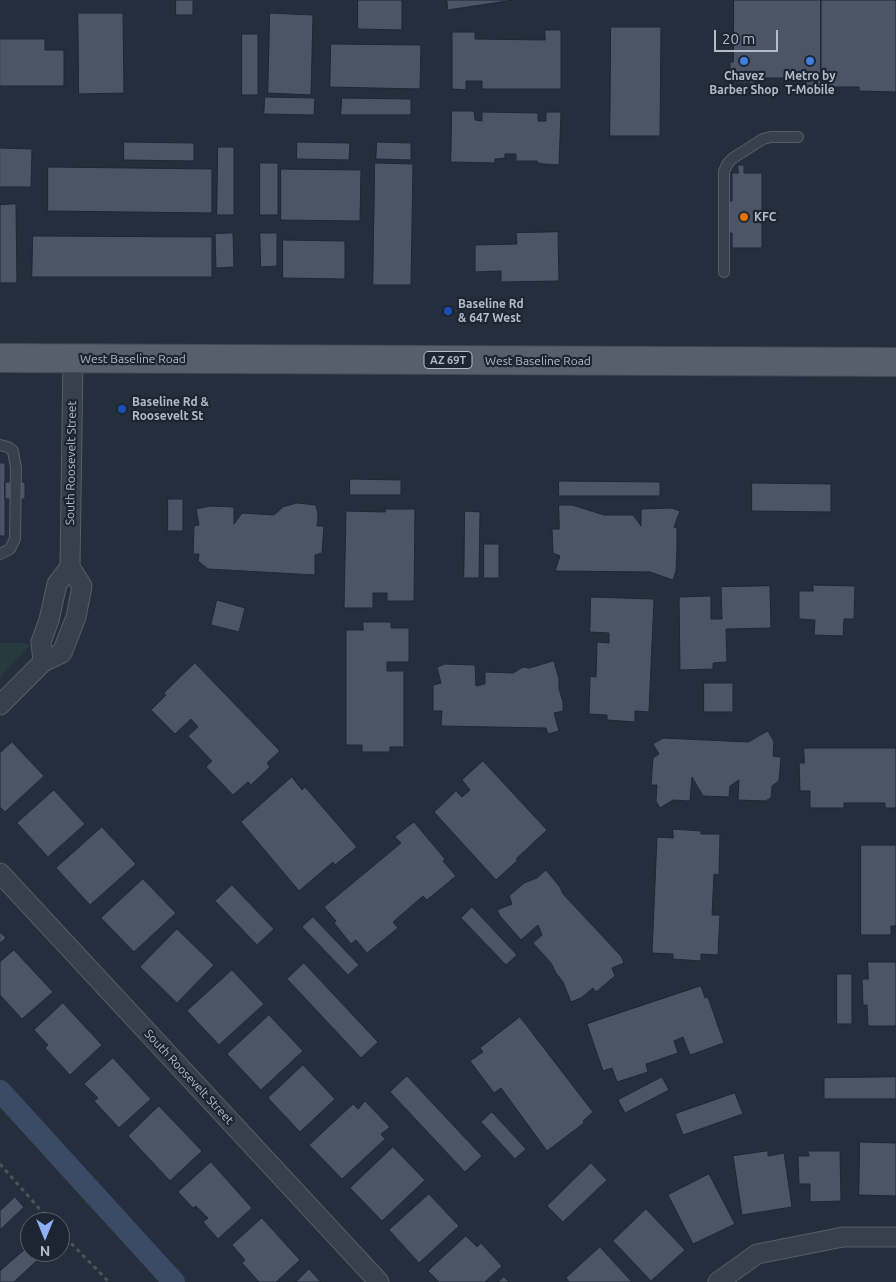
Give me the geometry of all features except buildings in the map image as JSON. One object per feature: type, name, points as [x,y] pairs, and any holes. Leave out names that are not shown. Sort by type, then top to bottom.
[{"type":"main road","name":"West Baseline Road","points":[[0,358],[896,362]]},
{"type":"street","name":"South Roosevelt Street","points":[[0,704],[43,662],[62,652],[76,618],[82,586],[70,567],[73,359]]},
{"type":"street","points":[[43,662],[40,642],[48,620],[56,584],[70,567]]},
{"type":"street","name":"South Roosevelt Street","points":[[0,873],[379,1282]]},
{"type":"street","points":[[718,1282],[757,1254],[843,1237],[896,1237]]},
{"type":"lane","points":[[724,272],[724,171],[728,163],[764,139],[772,137],[798,137]]},
{"type":"lane","points":[[0,445],[8,447],[13,451],[16,468],[15,539],[10,549],[0,554]]},
{"type":"path","points":[[0,1164],[43,1212]]},
{"type":"path","points":[[70,1242],[109,1282]]},
{"type":"green space","points":[[0,643],[31,645],[0,677]]},
{"type":"waterway","points":[[0,1091],[174,1282]]},
{"type":"place","name":"Chavez Barber Shop","points":[[744,61]]},
{"type":"place","name":"Metro by T-Mobile","points":[[810,61]]},
{"type":"place","name":"KFC","points":[[744,217]]},
{"type":"place","name":"Baseline Rd & 647 West","points":[[448,311]]},
{"type":"place","name":"Baseline Rd & Roosevelt St","points":[[122,409]]}]
